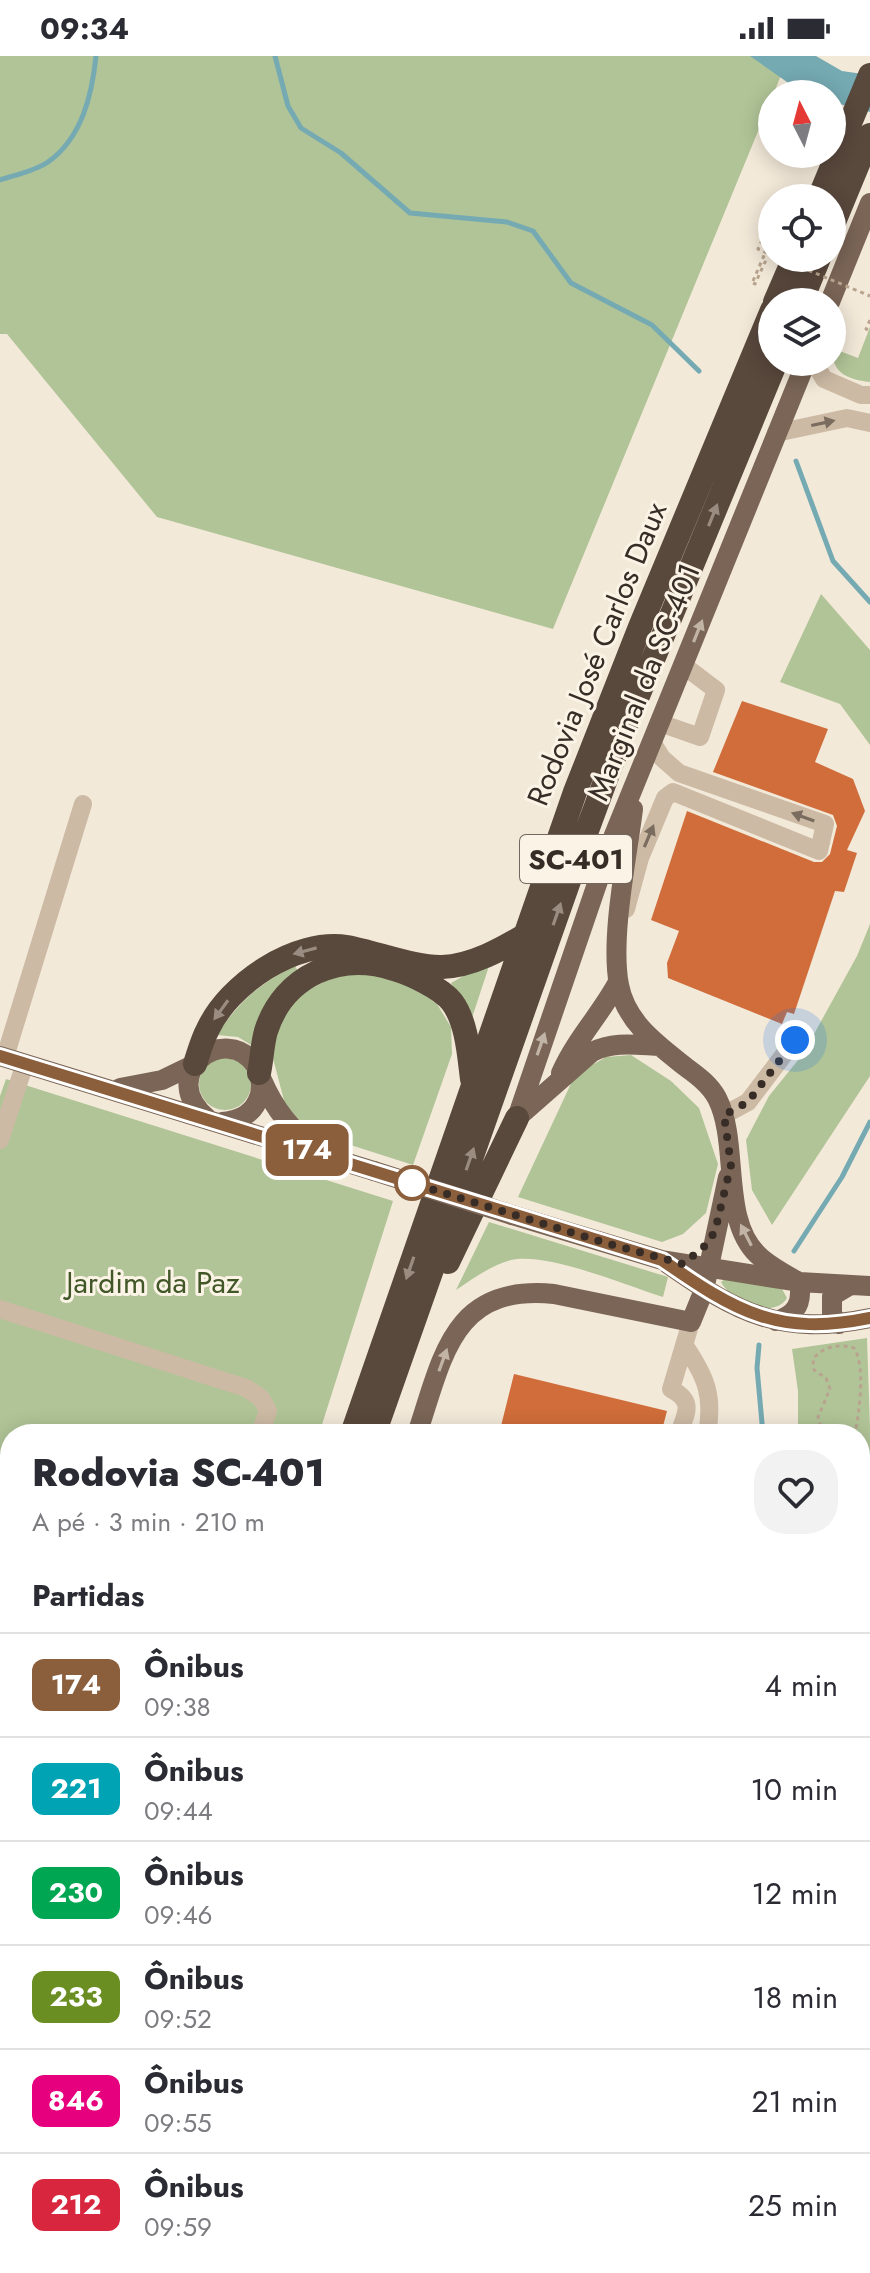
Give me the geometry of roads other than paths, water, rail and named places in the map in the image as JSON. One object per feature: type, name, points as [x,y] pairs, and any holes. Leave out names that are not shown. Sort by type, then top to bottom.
[{"type":"highway","points":[[825,184],[870,75]]},
{"type":"highway","points":[[846,193],[870,135]]},
{"type":"highway","name":"Rodovia José Carlos Daux","points":[[355,1424],[575,792],[758,344]]},
{"type":"highway","name":"Rodovia José Carlos Daux","points":[[377,1424],[604,784],[770,376]]},
{"type":"highway","points":[[195,1064],[208,1028],[230,998],[264,969],[289,955],[317,947],[344,946],[440,968],[464,964],[527,934]]},
{"type":"highway","points":[[259,1073],[266,1031],[296,985],[321,968],[354,962],[382,965],[413,975],[451,1001],[465,1035],[473,1085]]},
{"type":"highway","points":[[397,1365],[517,1118]]},
{"type":"main road","points":[[836,288],[870,203]]},
{"type":"main road","name":"Marginal da SC-401","points":[[517,1118],[587,907],[800,376]]},
{"type":"main road","points":[[637,781],[618,937],[618,982],[628,1012],[637,1025],[701,1079],[716,1096],[724,1115],[739,1222],[746,1240],[758,1255],[799,1282]]},
{"type":"main road","points":[[557,1080],[577,1040],[605,1006],[618,982]]},
{"type":"main road","points":[[517,1118],[576,1064],[605,1046],[660,1046]]},
{"type":"main road","points":[[113,1089],[162,1080],[195,1064],[213,1050],[236,1050],[254,1064],[269,1098],[285,1122],[325,1155]]},
{"type":"main road","points":[[10,1059],[662,1260],[799,1282],[860,1286]]},
{"type":"main road","points":[[195,1064],[188,1078],[189,1094],[196,1109],[214,1120],[232,1122],[253,1109],[262,1086],[259,1073]]},
{"type":"main road","points":[[421,1424],[451,1339],[472,1314],[503,1297],[535,1292],[554,1294],[691,1322],[704,1290],[731,1165]]},
{"type":"main road","points":[[683,1264],[707,1244],[715,1231]]},
{"type":"main road","points":[[662,1260],[733,1306],[776,1321],[815,1325],[870,1318]]},
{"type":"main road","points":[[776,1321],[795,1311],[800,1301],[799,1282]]},
{"type":"main road","points":[[839,1324],[832,1315],[832,1296],[860,1286]]},
{"type":"lane","points":[[822,376],[861,395],[870,395]]},
{"type":"lane","points":[[776,433],[847,418],[870,423]]},
{"type":"lane","points":[[618,937],[640,858],[669,794],[678,792],[819,851],[825,824],[679,773],[662,758],[656,733],[700,737],[716,690],[683,665]]},
{"type":"lane","points":[[0,1140],[10,1059],[83,804]]},
{"type":"lane","points":[[724,1115],[748,1102],[795,1040]]},
{"type":"lane","points":[[0,1309],[246,1388],[261,1398],[268,1411],[263,1424]]},
{"type":"lane","points":[[682,1424],[687,1404],[685,1398],[671,1389],[691,1322]]},
{"type":"lane","points":[[685,1346],[705,1378],[709,1424]]},
{"type":"water","points":[[750,56],[816,56],[842,71],[870,75],[870,112],[846,106],[846,80],[784,80]]},
{"type":"waterway","points":[[0,180],[43,165],[69,141],[88,100],[96,56]]},
{"type":"waterway","points":[[275,56],[288,106],[301,128],[341,153],[410,213],[507,222],[533,231],[571,283],[652,325],[699,371]]},
{"type":"waterway","points":[[796,461],[833,561],[870,602]]},
{"type":"waterway","points":[[794,1251],[842,1177],[870,1122]]},
{"type":"waterway","points":[[759,1345],[757,1368],[762,1424]]},
{"type":"park label","name":"Jardim da Paz","points":[[153,1283]]}]
